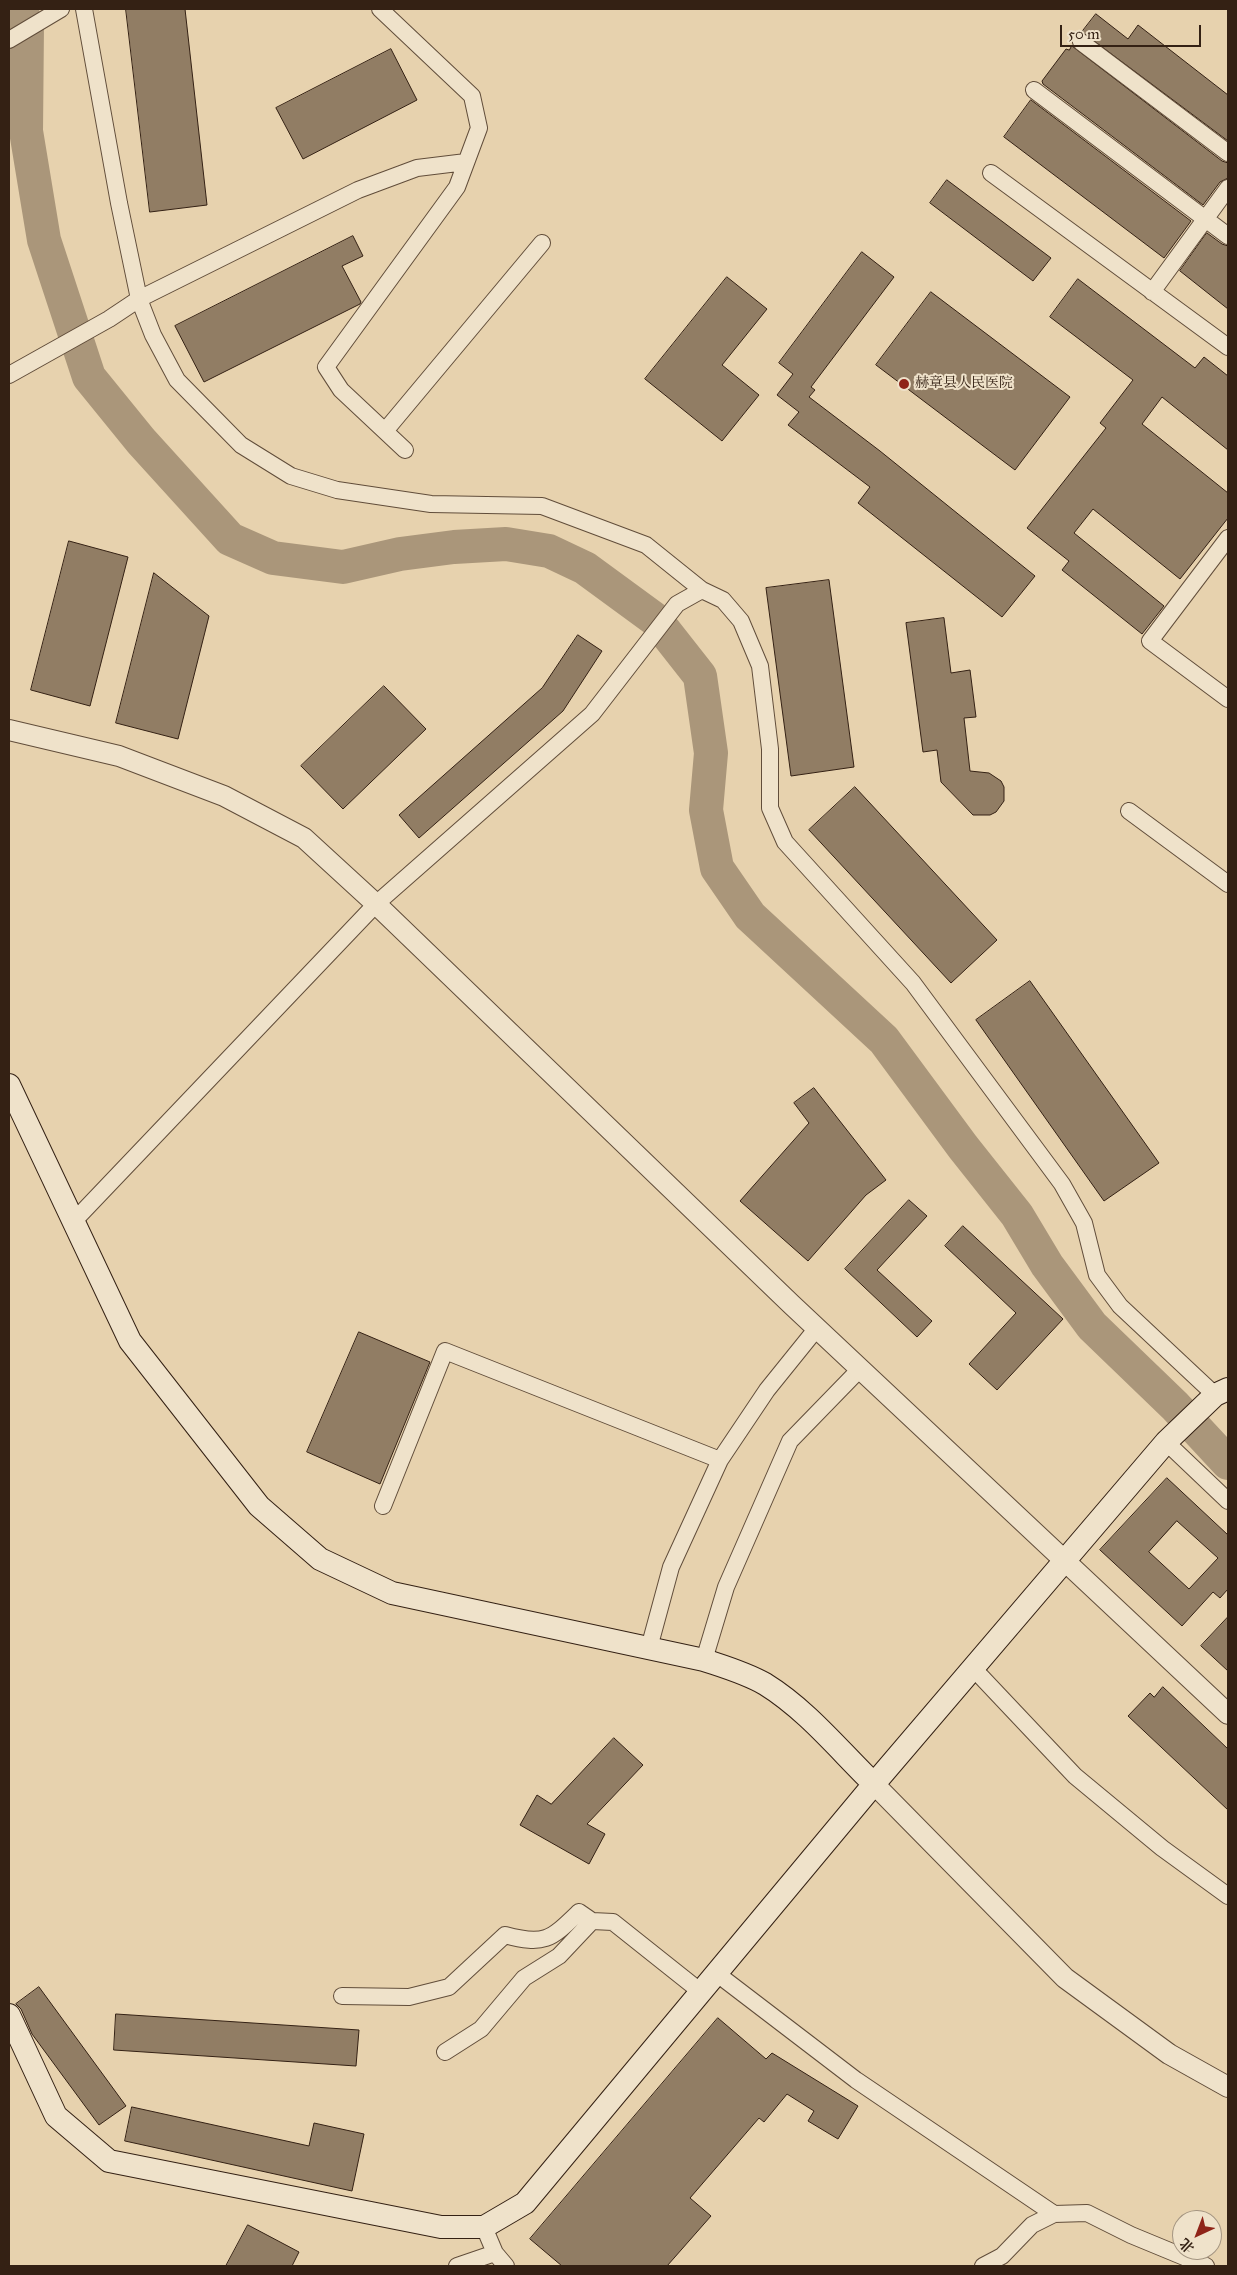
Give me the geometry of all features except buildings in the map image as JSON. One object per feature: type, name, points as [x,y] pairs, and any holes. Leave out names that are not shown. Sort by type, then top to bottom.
[{"type":"main road","points":[[9,1085],[130,1341],[259,1506],[320,1559],[392,1593],[704,1660],[742,1672],[765,1684],[794,1704],[874,1784]]},
{"type":"main road","points":[[9,2015],[56,2116],[109,2161],[441,2227],[484,2227],[525,2203],[874,1784],[1065,1560],[1170,1438],[1198,1410],[1222,1392]]},
{"type":"street","points":[[84,9],[119,203],[139,299],[153,335],[177,380],[241,445],[290,476],[337,490],[431,504],[542,506],[646,545],[702,590],[724,600],[741,621],[760,666],[770,749],[770,808],[785,842],[913,983],[1062,1184],[1084,1223],[1097,1276],[1120,1306],[1222,1392]]},
{"type":"street","points":[[380,9],[472,96],[479,128],[457,187],[326,368],[341,390],[405,450]]},
{"type":"street","points":[[9,40],[59,10]]},
{"type":"street","points":[[1081,42],[1228,153]]},
{"type":"street","points":[[1034,90],[1228,236]]},
{"type":"street","points":[[9,376],[109,319],[139,299],[358,190],[417,168],[466,162]]},
{"type":"street","points":[[991,173],[1228,347]]},
{"type":"street","points":[[1152,292],[1228,188]]},
{"type":"street","points":[[385,431],[542,243]]},
{"type":"street","points":[[1228,538],[1150,641],[1228,699]]},
{"type":"street","points":[[73,1222],[376,904],[592,714],[677,604],[702,590]]},
{"type":"street","points":[[9,730],[119,756],[224,796],[304,838],[376,904],[860,1369],[1228,1714]]},
{"type":"street","points":[[1129,812],[1228,884]]},
{"type":"street","points":[[649,1648],[671,1567],[720,1460],[767,1390],[817,1328]]},
{"type":"street","points":[[383,1506],[445,1351],[720,1460]]},
{"type":"street","points":[[704,1660],[726,1587],[790,1441],[860,1369]]},
{"type":"street","points":[[1170,1438],[1228,1501]]},
{"type":"street","points":[[973,1668],[1075,1776],[1162,1848],[1228,1896]]},
{"type":"street","points":[[874,1784],[1065,1978],[1169,2054],[1228,2087]]},
{"type":"street","points":[[342,1996],[409,1997],[449,1987],[506,1935],[527,1941],[554,1937],[579,1912],[592,1921],[613,1922],[701,1992]]},
{"type":"street","points":[[445,2052],[482,2029],[524,1978],[559,1956],[592,1921]]},
{"type":"street","points":[[716,1973],[856,2080],[1054,2214]]},
{"type":"street","points":[[983,2266],[1002,2256],[1032,2225],[1054,2214],[1087,2213],[1131,2235],[1206,2266]]},
{"type":"street","points":[[484,2227],[495,2253],[506,2266]]},
{"type":"street","points":[[457,2266],[495,2253]]},
{"type":"waterway","points":[[20,9],[27,25],[26,131],[44,240],[89,377],[141,441],[230,539],[273,558],[343,567],[400,554],[454,547],[506,544],[549,551],[585,568],[656,620],[700,676],[711,753],[706,810],[717,868],[750,916],[884,1040],[963,1147],[1017,1215],[1047,1265],[1092,1326],[1175,1406],[1228,1463]]},
{"type":"place","name":"赫章县人民医院","points":[[904,384]]}]
